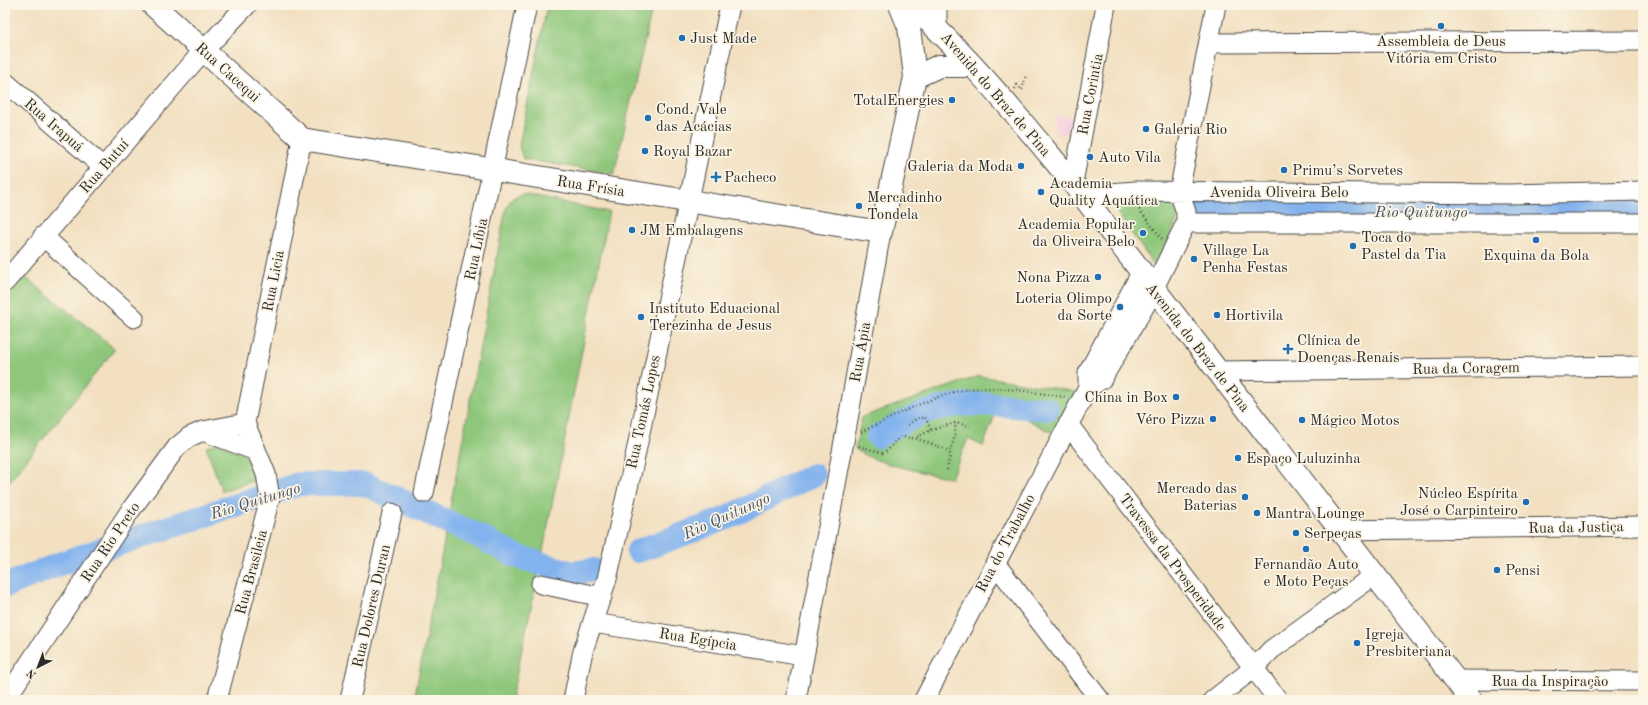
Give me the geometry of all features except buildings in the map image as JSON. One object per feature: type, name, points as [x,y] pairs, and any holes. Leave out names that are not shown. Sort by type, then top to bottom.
[{"type":"main road","name":"Rua Cacequi","points":[[154,5],[302,139]]},
{"type":"main road","name":"Rua Ápia","points":[[881,232],[916,77],[908,26],[900,5]]},
{"type":"main road","name":"Avenida do Braz de Pina","points":[[911,5],[937,28],[1007,104],[1078,189],[1217,372],[1376,574],[1471,700]]},
{"type":"main road","points":[[916,77],[939,66],[972,66]]},
{"type":"main road","name":"Rua Frísia","points":[[302,139],[881,232]]},
{"type":"street","name":"Rua Butuí","points":[[5,282],[43,236],[104,168],[203,50],[247,5]]},
{"type":"street","name":"Rua Líbia","points":[[424,493],[527,5]]},
{"type":"street","name":"Rua Tomás Lopes","points":[[573,700],[583,651],[602,597],[633,466],[730,5]]},
{"type":"street","points":[[937,5],[937,28]]},
{"type":"street","name":"Rua Corintia","points":[[1078,189],[1106,5]]},
{"type":"street","points":[[1186,223],[1186,212],[1179,192],[1216,5]]},
{"type":"street","points":[[1209,43],[1643,41]]},
{"type":"street","name":"Rua Irapuá","points":[[5,82],[104,168]]},
{"type":"street","name":"Rua Licia","points":[[245,423],[302,139]]},
{"type":"street","name":"Avenida Oliveira Belo","points":[[1078,189],[1179,192],[1508,194],[1643,192]]},
{"type":"street","name":"Avenida Oliveira Belo","points":[[1186,223],[1643,223]]},
{"type":"street","name":"Rua do Trabalho","points":[[924,700],[1085,394],[1088,373],[1186,223]]},
{"type":"street","name":"Rua Ápia","points":[[796,700],[881,232]]},
{"type":"street","points":[[43,236],[134,318]]},
{"type":"street","name":"Rua da Coragem","points":[[1217,372],[1643,366]]},
{"type":"street","name":"Rua Rio Preto","points":[[5,700],[130,511],[177,447],[189,437],[203,431],[245,423]]},
{"type":"street","name":"Rua Brasileia","points":[[217,700],[270,498],[266,474],[245,423]]},
{"type":"street","name":"Travessa da Prosperidade","points":[[1068,424],[1278,700]]},
{"type":"street","points":[[203,431],[256,451]]},
{"type":"street","name":"Rua Dolores Duran","points":[[350,700],[392,513]]},
{"type":"street","name":"Rua da Justiça","points":[[1342,530],[1643,526]]},
{"type":"street","points":[[995,563],[1100,700]]},
{"type":"street","points":[[1212,700],[1254,668],[1271,650],[1376,574]]},
{"type":"street","points":[[541,584],[602,597]]},
{"type":"street","name":"Rua Egípcia","points":[[593,623],[804,656]]},
{"type":"street","name":"Rua da Inspiração","points":[[1457,680],[1643,681]]},
{"type":"path","points":[[1017,85],[1022,90],[1026,74]]},
{"type":"path","points":[[1144,207],[1138,208],[1165,242]]},
{"type":"path","points":[[844,440],[920,405],[954,392],[979,389],[1016,389],[1085,394]]},
{"type":"path","points":[[908,425],[916,419],[925,416],[931,430]]},
{"type":"path","points":[[915,438],[931,430],[955,423],[970,426]]},
{"type":"path","points":[[947,470],[950,455],[949,451],[956,429],[955,423]]},
{"type":"path","points":[[844,440],[882,453],[890,450],[898,439],[902,437],[915,438],[949,451]]},
{"type":"shaded area","points":[[1056,114],[1073,118],[1071,128],[1066,133],[1061,135],[1054,131]]},
{"type":"green space","points":[[547,5],[653,5],[614,174],[523,159],[519,146]]},
{"type":"green space","points":[[523,194],[609,212],[542,556],[448,518],[506,208],[512,198]]},
{"type":"green space","points":[[1111,204],[1174,204],[1179,215],[1156,268]]},
{"type":"green space","points":[[24,276],[115,349],[5,487],[5,301]]},
{"type":"green space","points":[[979,376],[1077,392],[1053,433],[1013,412],[997,410],[983,446],[968,439],[951,478],[888,464],[865,455],[855,449],[862,417]]},
{"type":"green space","points":[[218,443],[245,455],[255,480],[222,491],[206,447]]},
{"type":"green space","points":[[446,532],[505,562],[539,571],[511,700],[414,700]]},
{"type":"waterway","name":"Rio Quitungo","points":[[1198,210],[1643,212]]},
{"type":"waterway","name":"Rio Quitungo","points":[[878,436],[927,412],[958,405],[983,404],[1047,409]]},
{"type":"waterway","name":"Rio Quitungo","points":[[638,551],[727,518],[813,475]]},
{"type":"waterway","name":"Rio Quitungo","points":[[5,586],[62,563],[299,484],[365,484],[472,533],[516,556],[572,573],[594,570]]},
{"type":"place","name":"Assembleia de Deus Vitória em Cristo","points":[[1441,26]]},
{"type":"place","name":"Just Made","points":[[682,38]]},
{"type":"place","name":"TotalEnergies","points":[[952,100]]},
{"type":"place","name":"Cond. Vale das Acácias","points":[[648,118]]},
{"type":"place","name":"Galeria Rio","points":[[1146,129]]},
{"type":"place","name":"Royal Bazar","points":[[645,151]]},
{"type":"place","name":"Auto Vila","points":[[1090,157]]},
{"type":"place","name":"Galeria da Moda","points":[[1021,166]]},
{"type":"place","name":"Primu’s Sorvetes","points":[[1284,170]]},
{"type":"place","name":"Pacheco","points":[[716,177]]},
{"type":"place","name":"Academia Quality Aquática","points":[[1041,192]]},
{"type":"place","name":"Mercadinho Tondela","points":[[859,206]]},
{"type":"place","name":"JM Embalagens","points":[[632,230]]},
{"type":"place","name":"Academia Popular da Oliveira Belo","points":[[1143,233]]},
{"type":"place","name":"Exquina da Bola","points":[[1536,240]]},
{"type":"place","name":"Toca do Pastel da Tia","points":[[1353,246]]},
{"type":"place","name":"Village La Penha Festas","points":[[1194,259]]},
{"type":"place","name":"Nona Pizza","points":[[1098,277]]},
{"type":"place","name":"Loteria Olimpo da Sorte","points":[[1120,307]]},
{"type":"place","name":"Hortivila","points":[[1217,315]]},
{"type":"place","name":"Instituto Eduacional Terezinha de Jesus","points":[[641,317]]},
{"type":"place","name":"Clínica de Doenças Renais","points":[[1288,349]]},
{"type":"place","name":"China in Box","points":[[1176,397]]},
{"type":"place","name":"Véro Pizza","points":[[1213,419]]},
{"type":"place","name":"Mágico Motos","points":[[1302,420]]},
{"type":"place","name":"Espaço Luluzinha","points":[[1238,458]]},
{"type":"place","name":"Mercado das Baterias","points":[[1245,497]]},
{"type":"place","name":"Núcleo Espírita José o Carpinteiro","points":[[1526,502]]},
{"type":"place","name":"Mantra Lounge","points":[[1257,513]]},
{"type":"place","name":"Serpeças","points":[[1296,533]]},
{"type":"place","name":"Fernandão Auto e Moto Peças","points":[[1306,549]]},
{"type":"place","name":"Pensi","points":[[1497,570]]},
{"type":"place","name":"Igreja Presbiteriana","points":[[1357,643]]}]
